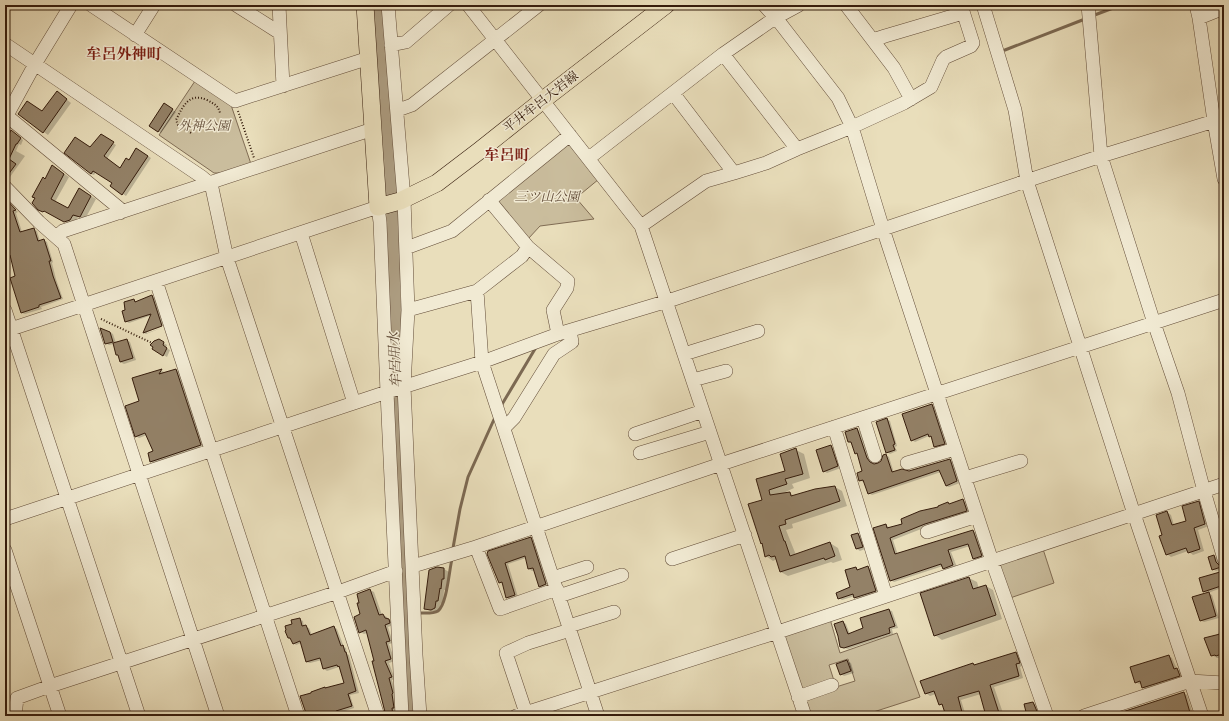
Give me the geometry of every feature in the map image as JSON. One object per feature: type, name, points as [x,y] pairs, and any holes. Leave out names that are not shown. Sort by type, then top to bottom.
[{"type":"main road","points":[[365,5],[373,129],[392,203]]},
{"type":"main road","name":"平井牟呂大岩線","points":[[392,203],[437,183],[666,5]]},
{"type":"street","points":[[71,5],[35,64],[6,117],[119,208],[120,212]]},
{"type":"street","points":[[91,5],[235,101],[369,58]]},
{"type":"street","points":[[135,35],[154,5]]},
{"type":"street","points":[[236,5],[280,33]]},
{"type":"street","points":[[280,5],[283,86]]},
{"type":"street","points":[[388,5],[398,110],[392,203],[406,248],[408,310],[396,389],[396,571],[408,656],[420,716]]},
{"type":"street","points":[[391,45],[406,42],[449,5]]},
{"type":"street","points":[[468,5],[642,226],[805,716]]},
{"type":"street","points":[[398,110],[412,105],[539,5]]},
{"type":"street","points":[[764,5],[838,98],[852,127],[883,229],[977,516],[1047,716]]},
{"type":"street","points":[[589,158],[723,54],[775,18],[799,5]]},
{"type":"street","points":[[846,5],[894,68],[911,99]]},
{"type":"street","points":[[983,5],[1015,110],[1027,181],[1134,514],[1202,716]]},
{"type":"street","points":[[1088,5],[1101,156],[1154,323],[1178,392],[1224,559]]},
{"type":"street","points":[[1224,8],[1198,11],[1219,120],[1224,179]]},
{"type":"street","points":[[642,226],[706,181],[766,163],[852,127],[911,99],[931,87],[943,60],[946,57],[972,46],[973,43],[962,9],[873,40]]},
{"type":"street","points":[[5,44],[202,177],[212,188],[227,258],[284,427],[378,716]]},
{"type":"street","points":[[723,54],[797,149]]},
{"type":"street","points":[[673,93],[734,173]]},
{"type":"street","points":[[5,518],[482,362],[564,333],[667,301],[1101,156],[1219,120]]},
{"type":"street","points":[[56,237],[63,231],[373,129]]},
{"type":"street","points":[[406,248],[452,231],[570,135]]},
{"type":"street","points":[[5,187],[39,222],[64,244],[218,716]]},
{"type":"street","points":[[489,200],[528,247],[568,281],[567,288],[553,310],[564,333],[572,342],[554,354],[514,418],[504,428]]},
{"type":"street","points":[[8,330],[392,203]]},
{"type":"street","points":[[392,203],[380,222],[413,566],[408,656],[402,716]]},
{"type":"street","points":[[301,233],[354,403]]},
{"type":"street","points":[[408,310],[477,291],[522,256],[528,247]]},
{"type":"street","points":[[156,281],[298,716]]},
{"type":"street","points":[[477,291],[482,362],[598,716]]},
{"type":"street","points":[[413,566],[476,547],[721,464],[1224,300]]},
{"type":"street","points":[[5,310],[8,330],[68,498],[139,716]]},
{"type":"street","points":[[684,354],[758,331]]},
{"type":"street","points":[[693,380],[726,371]]},
{"type":"street","points":[[635,434],[704,411]]},
{"type":"street","points":[[863,418],[875,456]]},
{"type":"street","points":[[834,427],[886,596]]},
{"type":"street","points":[[640,453],[710,432]]},
{"type":"street","points":[[907,463],[955,449]]},
{"type":"street","points":[[965,478],[1021,461]]},
{"type":"street","points":[[614,612],[528,643],[506,653],[523,715],[1224,484]]},
{"type":"street","points":[[927,532],[977,516]]},
{"type":"street","points":[[672,559],[744,534]]},
{"type":"street","points":[[476,547],[500,609],[556,588],[622,575]]},
{"type":"street","points":[[5,550],[60,716]]},
{"type":"street","points":[[556,588],[587,567]]},
{"type":"street","points":[[15,716],[17,698],[338,592],[396,571]]},
{"type":"street","points":[[1084,716],[1190,682],[1224,683]]},
{"type":"street","points":[[798,697],[832,685]]},
{"type":"path","points":[[191,133],[178,125],[176,120],[188,101],[193,97],[200,97],[215,104],[220,113]]},
{"type":"path","points":[[235,101],[257,166]]},
{"type":"path","points":[[94,316],[152,343]]},
{"type":"green space","name":"外神公園","points":[[195,81],[231,105],[251,164],[222,173],[214,173],[159,135]]},
{"type":"green space","name":"三ツ山公園","points":[[568,144],[572,145],[599,179],[576,198],[594,219],[540,226],[528,239],[499,202],[500,198]]},
{"type":"green space","points":[[1043,549],[1054,583],[1010,598],[999,564]]},
{"type":"green space","points":[[830,619],[840,653],[897,633],[920,697],[861,716],[808,716],[783,634]],"holes":[[[848,659],[855,681],[836,687],[829,665]]]},
{"type":"building","points":[[57,91],[67,99],[43,133],[18,114],[27,101],[42,111]]},
{"type":"building","points":[[164,103],[173,109],[158,132],[149,126]]},
{"type":"building","points":[[11,130],[21,138],[16,144],[9,159],[16,164],[5,179],[5,142]]},
{"type":"building","points":[[101,134],[114,142],[104,156],[120,168],[126,158],[129,160],[136,148],[148,156],[122,195],[110,186],[112,183],[93,171],[91,174],[64,153],[75,137],[90,147]]},
{"type":"building","points":[[52,165],[64,174],[51,199],[68,208],[79,188],[91,196],[80,217],[73,215],[70,220],[64,222],[44,211],[38,210],[32,203],[35,198],[32,197],[43,177],[45,179]]},
{"type":"building","points":[[5,198],[16,210],[13,211],[20,232],[34,228],[38,241],[44,239],[51,261],[49,261],[53,276],[61,298],[21,313],[10,278],[15,276],[10,255],[5,257]]},
{"type":"building","points":[[152,295],[162,326],[143,333],[151,314],[125,322],[122,311],[125,310],[124,302],[134,299],[135,302]]},
{"type":"building","points":[[100,328],[110,332],[113,342],[105,344]]},
{"type":"building","points":[[127,339],[133,358],[120,362],[118,355],[116,355],[113,343]]},
{"type":"building","points":[[159,339],[164,342],[163,345],[167,348],[163,356],[152,349],[153,347],[150,345]]},
{"type":"building","points":[[162,369],[159,374],[176,369],[201,445],[150,462],[148,453],[153,451],[145,433],[135,437],[125,406],[139,401],[132,378]]},
{"type":"building","points":[[932,404],[945,444],[934,447],[931,436],[929,437],[928,434],[911,441],[902,414]]},
{"type":"building","points":[[887,418],[895,444],[893,445],[895,450],[886,453],[876,422]]},
{"type":"building","points":[[857,428],[867,458],[870,462],[874,464],[878,463],[881,461],[883,455],[886,454],[892,472],[902,469],[909,471],[950,459],[957,481],[946,486],[939,470],[868,494],[863,480],[859,481],[857,473],[862,471],[857,453],[855,454],[851,442],[848,442],[845,432]]},
{"type":"building","points":[[831,445],[838,466],[823,472],[816,450]]},
{"type":"building","points":[[796,448],[803,474],[785,479],[787,484],[769,490],[770,495],[790,492],[791,496],[815,489],[835,486],[840,501],[785,520],[786,524],[779,526],[784,541],[790,556],[830,542],[835,556],[780,572],[775,556],[771,557],[769,555],[765,557],[762,543],[761,544],[748,504],[762,500],[756,479],[785,471],[780,454]]},
{"type":"building","points":[[963,499],[967,511],[925,524],[890,538],[895,554],[973,530],[982,556],[973,559],[968,544],[948,550],[953,565],[943,569],[941,564],[890,581],[873,528],[886,524],[887,528],[902,524],[901,519],[920,511]]},
{"type":"building","points":[[1199,501],[1205,524],[1194,528],[1200,549],[1188,553],[1186,548],[1166,555],[1159,536],[1162,535],[1156,515],[1167,511],[1172,525],[1186,521],[1182,506]]},
{"type":"building","points":[[858,533],[863,547],[856,549],[851,535]]},
{"type":"building","points":[[531,537],[546,584],[539,587],[533,568],[528,569],[525,556],[505,563],[515,595],[506,598],[502,582],[499,583],[487,554],[488,551]]},
{"type":"building","points":[[1214,555],[1216,562],[1221,567],[1212,570],[1208,557]]},
{"type":"building","points":[[868,566],[876,591],[854,598],[853,594],[838,599],[836,593],[850,587],[845,570],[856,567],[857,570]]},
{"type":"building","points":[[437,567],[444,568],[444,579],[442,579],[438,601],[436,601],[435,608],[431,610],[424,609],[429,570]]},
{"type":"building","points":[[1220,572],[1224,585],[1203,592],[1199,578]]},
{"type":"building","points":[[969,577],[973,589],[986,585],[996,615],[934,636],[920,593]]},
{"type":"building","points":[[370,589],[379,615],[383,614],[385,618],[389,619],[390,623],[385,625],[390,641],[386,642],[391,659],[385,661],[392,677],[389,678],[393,693],[393,716],[386,716],[366,630],[359,633],[354,617],[360,614],[357,603],[359,603],[357,594]]},
{"type":"building","points":[[1209,592],[1216,616],[1200,621],[1192,597]]},
{"type":"building","points":[[889,609],[895,626],[889,628],[890,633],[844,648],[840,647],[834,624],[843,621],[848,634],[863,628],[860,618]]},
{"type":"building","points":[[300,618],[302,626],[306,625],[310,635],[334,626],[341,646],[343,645],[346,652],[356,691],[348,694],[352,706],[336,711],[338,716],[307,716],[300,696],[325,687],[344,683],[339,666],[338,667],[337,665],[323,669],[320,658],[306,662],[300,641],[293,644],[290,638],[288,638],[285,631],[285,626],[292,624],[291,620]]},
{"type":"building","points":[[1224,633],[1224,653],[1211,656],[1204,638]]},
{"type":"building","points":[[1016,652],[1020,663],[1016,664],[1019,676],[990,685],[1000,716],[986,716],[979,691],[958,697],[963,716],[946,716],[942,704],[939,705],[934,691],[925,694],[920,681],[973,663],[974,665]]},
{"type":"building","points":[[1169,655],[1174,669],[1177,668],[1180,676],[1142,688],[1140,681],[1135,683],[1130,667]]},
{"type":"building","points":[[847,660],[851,671],[840,675],[836,664]]},
{"type":"building","points":[[1184,692],[1191,716],[1110,716]]},
{"type":"building","points":[[1033,702],[1039,716],[1027,716],[1024,704]]},
{"type":"waterway","name":"牟呂用水","points":[[378,5],[389,100],[394,173],[397,272],[391,287],[413,716]]},
{"type":"waterway","points":[[1092,16],[1121,5]]},
{"type":"waterway","points":[[1005,50],[1085,19]]},
{"type":"waterway","points":[[501,406],[535,349]]},
{"type":"waterway","points":[[453,548],[460,509],[468,477],[496,415]]},
{"type":"waterway","points":[[419,613],[434,613],[441,607],[446,595],[452,559]]},
{"type":"district","name":"牟呂外神町","points":[[124,54]]},
{"type":"district","name":"牟呂町","points":[[507,155]]}]
